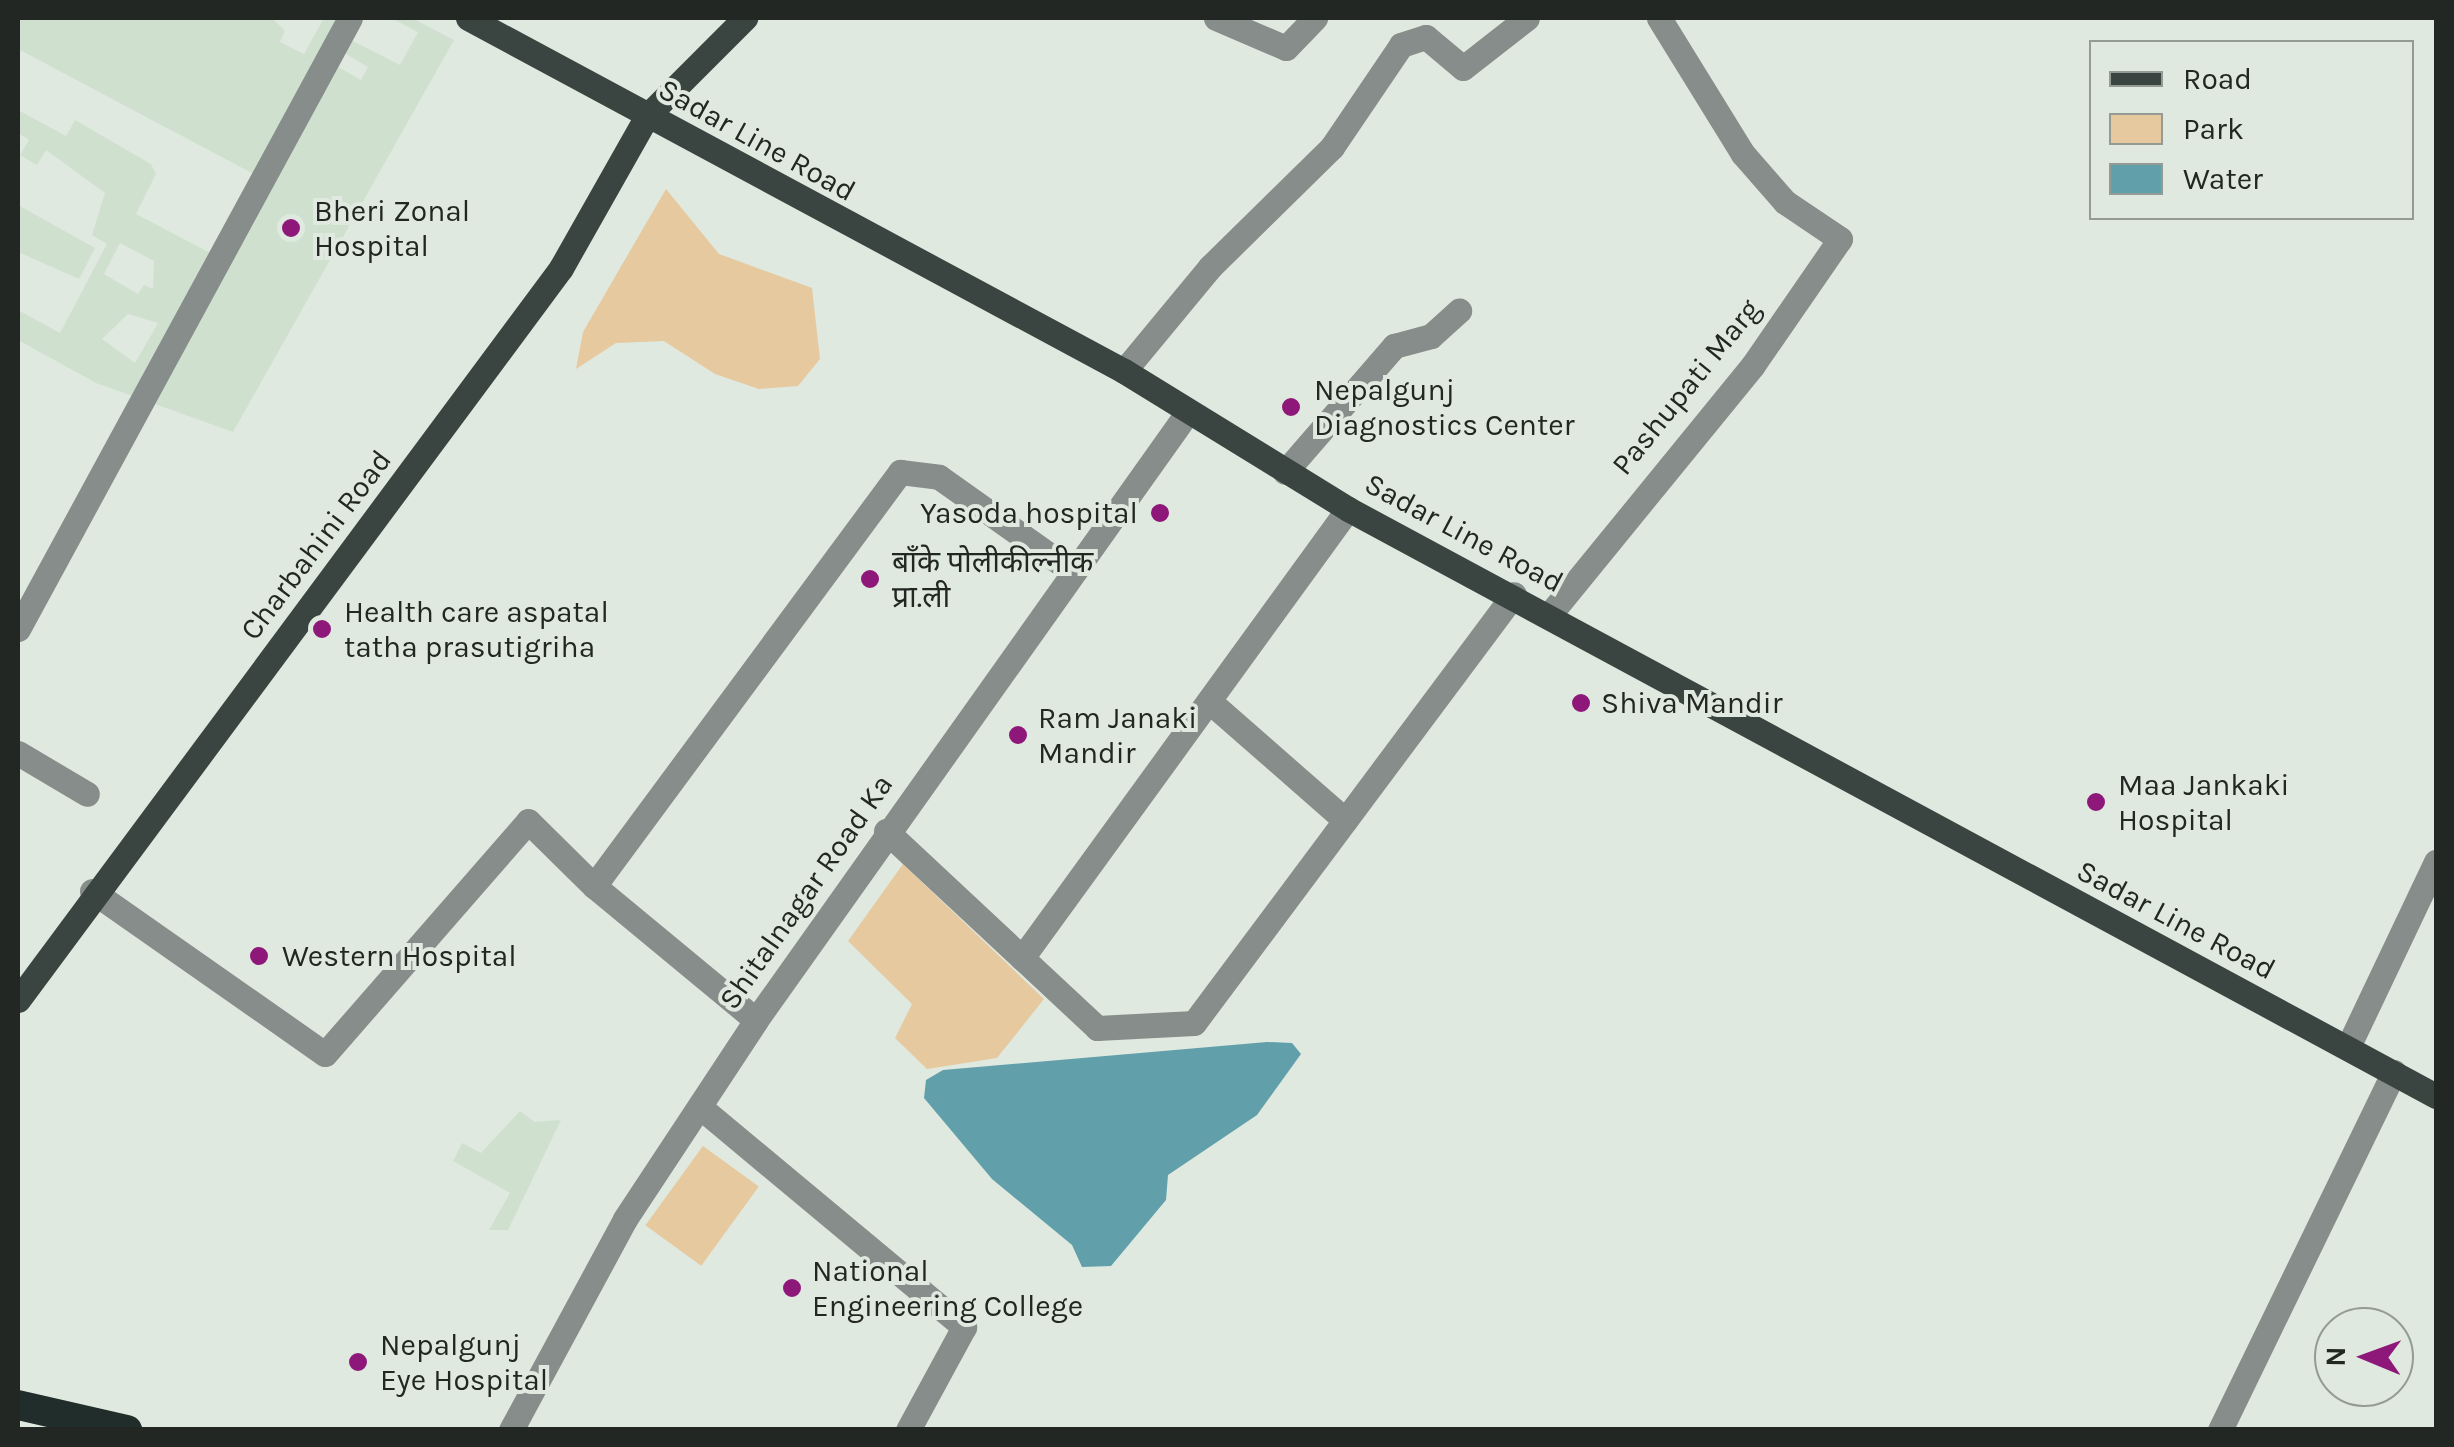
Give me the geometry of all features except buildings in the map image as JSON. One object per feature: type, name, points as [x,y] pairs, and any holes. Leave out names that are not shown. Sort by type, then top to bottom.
[{"type":"highway","points":[[18,1405],[128,1430]]},
{"type":"main road","name":"Sadar Line Road","points":[[468,18],[1124,372],[1348,510],[1514,594],[2436,1096]]},
{"type":"main road","name":"Charbahini Road","points":[[18,1000],[92,891],[561,268],[647,116],[744,18]]},
{"type":"street","points":[[18,629],[350,18]]},
{"type":"street","points":[[1216,18],[1286,48],[1315,18]]},
{"type":"street","points":[[1124,372],[1210,266],[1332,147],[1401,45],[1426,37],[1463,68],[1527,18]]},
{"type":"street","name":"Pashupati Marg","points":[[1550,614],[1753,365],[1840,239],[1785,202],[1742,154],[1659,18]]},
{"type":"street","points":[[1285,472],[1394,346],[1431,336],[1459,311]]},
{"type":"street","name":"Shitalnagar Road Ka","points":[[511,1430],[626,1218],[756,1020],[886,830],[1187,413]]},
{"type":"street","points":[[594,886],[900,472],[939,477],[1072,571]]},
{"type":"street","points":[[1022,958],[1348,510]]},
{"type":"street","points":[[886,830],[1097,1028],[1194,1024],[1514,594]]},
{"type":"street","points":[[1208,701],[1345,820]]},
{"type":"street","points":[[18,753],[87,794]]},
{"type":"street","points":[[92,891],[325,1054],[528,821],[594,886],[756,1020]]},
{"type":"street","points":[[2348,1047],[2436,862]]},
{"type":"street","points":[[2220,1430],[2394,1072]]},
{"type":"street","points":[[700,1107],[964,1327],[908,1430]]},
{"type":"shaded area","name":"Bheri Zonal Hospital","points":[[18,18],[272,18],[285,31],[280,42],[304,54],[324,18],[357,18],[347,38],[400,65],[418,32],[391,18],[412,18],[454,40],[233,432],[96,383],[18,340],[18,310],[60,333],[107,244],[92,235],[105,193],[46,150],[37,165],[20,155],[29,140],[18,133],[18,110],[66,136],[75,120],[151,164],[156,174],[136,214],[216,256],[261,178],[18,49]],"holes":[[[341,51],[368,67],[361,80],[333,64]],[[120,243],[154,261],[153,289],[144,285],[138,294],[104,274]],[[128,314],[158,323],[135,363],[102,339]]]},
{"type":"shaded area","points":[[18,205],[95,248],[79,279],[18,252]]},
{"type":"shaded area","points":[[520,1111],[535,1122],[561,1120],[508,1230],[489,1230],[510,1193],[453,1161],[462,1143],[481,1153]]},
{"type":"green space","points":[[666,189],[719,254],[812,288],[820,359],[798,386],[759,389],[715,374],[664,341],[616,343],[576,369],[583,332]]},
{"type":"green space","points":[[903,864],[1044,999],[997,1058],[927,1069],[895,1038],[912,1004],[848,941]]},
{"type":"green space","points":[[703,1146],[759,1187],[701,1266],[645,1225]]},
{"type":"water","points":[[1292,1043],[1301,1054],[1257,1115],[1168,1175],[1166,1200],[1111,1266],[1082,1267],[1072,1245],[992,1179],[924,1098],[926,1080],[943,1070]]},
{"type":"place","name":"Bheri Zonal Hospital","points":[[291,228]]},
{"type":"place","name":"Nepalgunj Diagnostics Center","points":[[1291,407]]},
{"type":"place","name":"Yasoda hospital","points":[[1160,513]]},
{"type":"place","name":"बाँके पोलीकील्नीक प्रा.ली","points":[[870,579]]},
{"type":"place","name":"Health care aspatal tatha prasutigriha","points":[[322,629]]},
{"type":"place","name":"Shiva Mandir","points":[[1581,703]]},
{"type":"place","name":"Ram Janaki Mandir","points":[[1018,735]]},
{"type":"place","name":"Maa Jankaki Hospital","points":[[2096,802]]},
{"type":"place","name":"Western Hospital","points":[[259,956]]},
{"type":"place","name":"National Engineering College","points":[[792,1288]]},
{"type":"place","name":"Nepalgunj Eye Hospital","points":[[358,1362]]}]
